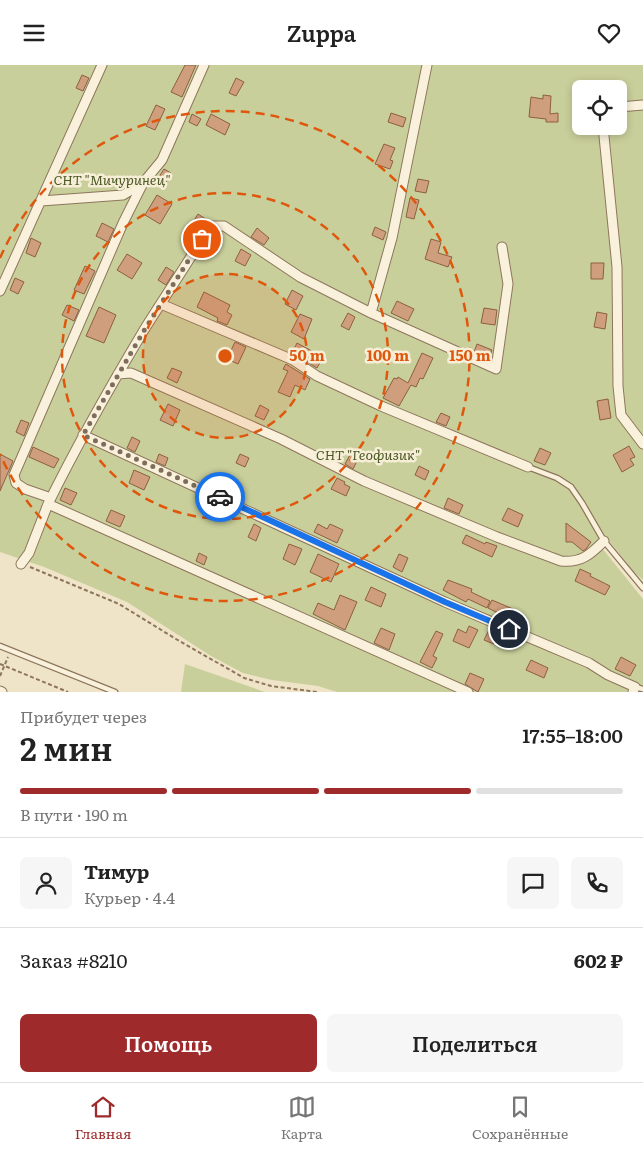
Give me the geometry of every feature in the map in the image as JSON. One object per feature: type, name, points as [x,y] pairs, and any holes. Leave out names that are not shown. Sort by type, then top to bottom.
[{"type":"street","points":[[0,291],[102,65]]},
{"type":"street","points":[[204,65],[162,160],[143,183],[123,223],[14,475],[16,483],[49,501],[468,692]]},
{"type":"street","points":[[371,313],[392,238],[427,65]]},
{"type":"street","points":[[627,106],[643,105]]},
{"type":"street","points":[[604,135],[617,267],[618,386],[621,415],[643,444]]},
{"type":"street","points":[[40,201],[122,195],[143,183]]},
{"type":"street","points":[[21,564],[28,553],[49,501],[83,435],[118,374],[210,226],[224,226],[300,277],[371,313],[496,369],[508,284],[502,247]]},
{"type":"street","points":[[161,304],[293,360],[317,376],[381,406],[528,467]]},
{"type":"street","points":[[118,374],[131,373],[280,439],[364,481],[497,537],[561,561],[571,562],[590,556],[604,541]]},
{"type":"street","points":[[83,435],[445,602],[589,663],[608,675],[637,689]]},
{"type":"lane","points":[[528,467],[557,478],[571,487],[604,541],[643,588]]},
{"type":"lane","points":[[0,646],[115,692]]},
{"type":"path","points":[[21,564],[119,604],[244,679],[271,686],[317,692]]},
{"type":"path","points":[[0,676],[11,650]]},
{"type":"path","points":[[0,664],[68,692]]},
{"type":"green space","name":"СНТ \"Геофизик\"","points":[[0,65],[643,65],[643,580],[634,572],[599,528],[598,543],[643,599],[643,692],[337,692],[318,686],[272,680],[243,673],[211,656],[127,602],[44,567],[0,552]]},
{"type":"green space","points":[[185,664],[265,692],[181,692]]},
{"type":"building","points":[[185,65],[196,65],[182,97],[171,92]]},
{"type":"building","points":[[82,75],[89,78],[83,91],[76,88]]},
{"type":"building","points":[[236,78],[244,82],[236,96],[229,93]]},
{"type":"building","points":[[543,95],[551,96],[550,114],[558,113],[558,122],[546,122],[546,119],[529,117],[531,97],[543,99]]},
{"type":"building","points":[[156,105],[165,109],[155,130],[146,126]]},
{"type":"building","points":[[391,113],[406,118],[403,127],[388,122]]},
{"type":"building","points":[[192,114],[201,119],[197,126],[189,122]]},
{"type":"building","points":[[211,114],[230,124],[225,135],[206,125]]},
{"type":"building","points":[[384,144],[395,148],[390,160],[393,161],[390,169],[375,164]]},
{"type":"building","points":[[164,169],[171,173],[165,184],[157,180]]},
{"type":"building","points":[[418,179],[429,181],[426,193],[415,191]]},
{"type":"building","points":[[157,195],[172,204],[160,224],[145,215]]},
{"type":"building","points":[[410,198],[419,200],[414,219],[406,217]]},
{"type":"building","points":[[198,214],[207,220],[198,233],[190,227]]},
{"type":"building","points":[[102,223],[114,229],[108,242],[96,236]]},
{"type":"building","points":[[375,227],[386,232],[383,240],[372,235]]},
{"type":"building","points":[[257,228],[269,238],[264,245],[251,237]]},
{"type":"building","points":[[31,238],[41,243],[35,257],[26,253]]},
{"type":"building","points":[[431,239],[441,242],[438,253],[452,257],[448,267],[425,259]]},
{"type":"building","points":[[241,249],[251,255],[245,266],[235,261]]},
{"type":"building","points":[[127,254],[142,263],[132,279],[117,270]]},
{"type":"building","points":[[591,263],[604,263],[603,279],[591,279]]},
{"type":"building","points":[[85,266],[95,271],[84,294],[74,290]]},
{"type":"building","points":[[166,267],[174,272],[166,285],[158,280]]},
{"type":"building","points":[[15,278],[24,282],[18,294],[10,290]]},
{"type":"building","points":[[292,290],[303,296],[296,310],[285,304]]},
{"type":"building","points":[[204,292],[230,305],[227,312],[232,315],[227,325],[217,321],[218,318],[197,307]]},
{"type":"building","points":[[397,301],[414,309],[408,321],[391,313]]},
{"type":"building","points":[[67,305],[79,310],[74,321],[62,315]]},
{"type":"building","points":[[99,307],[116,315],[104,343],[86,336]]},
{"type":"building","points":[[484,308],[497,310],[495,325],[481,323]]},
{"type":"building","points":[[597,312],[607,314],[605,329],[594,327]]},
{"type":"building","points":[[348,313],[355,317],[349,330],[341,326]]},
{"type":"building","points":[[300,314],[312,319],[304,339],[291,332]]},
{"type":"building","points":[[235,342],[246,347],[238,364],[227,359]]},
{"type":"building","points":[[297,343],[323,357],[317,368],[292,353]]},
{"type":"building","points":[[477,344],[492,350],[489,359],[474,352]]},
{"type":"building","points":[[422,353],[433,358],[423,379],[420,378],[416,387],[411,385],[399,406],[383,398],[394,378],[397,379],[398,377],[408,383]]},
{"type":"building","points":[[286,364],[310,379],[305,390],[295,385],[290,397],[278,392],[288,371],[283,369]]},
{"type":"building","points":[[172,368],[182,372],[177,383],[167,378]]},
{"type":"building","points":[[608,399],[611,418],[600,420],[597,401]]},
{"type":"building","points":[[168,404],[180,410],[173,426],[160,420]]},
{"type":"building","points":[[260,405],[269,410],[264,420],[255,416]]},
{"type":"building","points":[[441,413],[450,417],[446,426],[436,422]]},
{"type":"building","points":[[21,420],[29,423],[24,436],[16,432]]},
{"type":"building","points":[[132,437],[140,441],[135,452],[127,448]]},
{"type":"building","points":[[629,446],[635,457],[630,459],[634,465],[622,472],[613,455]]},
{"type":"building","points":[[33,447],[59,459],[54,468],[29,457]]},
{"type":"building","points":[[540,448],[551,453],[545,465],[534,461]]},
{"type":"building","points":[[351,453],[359,457],[353,469],[345,464]]},
{"type":"building","points":[[0,454],[13,461],[0,491]]},
{"type":"building","points":[[159,454],[168,458],[165,466],[156,462]]},
{"type":"building","points":[[240,454],[249,458],[245,467],[236,463]]},
{"type":"building","points":[[419,466],[429,471],[425,480],[415,475]]},
{"type":"building","points":[[134,470],[150,477],[144,490],[129,483]]},
{"type":"building","points":[[337,478],[350,487],[346,496],[331,489]]},
{"type":"building","points":[[65,488],[77,493],[71,505],[60,500]]},
{"type":"building","points":[[448,498],[463,505],[459,514],[444,508]]},
{"type":"building","points":[[508,508],[523,515],[518,527],[502,520]]},
{"type":"building","points":[[111,510],[125,516],[120,527],[106,521]]},
{"type":"building","points":[[566,523],[591,542],[586,549],[583,551],[572,542],[566,542]]},
{"type":"building","points":[[254,524],[261,528],[256,541],[248,537]]},
{"type":"building","points":[[318,524],[327,529],[330,524],[343,530],[337,543],[314,532]]},
{"type":"building","points":[[466,535],[485,544],[486,542],[497,546],[492,557],[462,543]]},
{"type":"building","points":[[289,544],[302,549],[295,565],[283,559]]},
{"type":"building","points":[[199,553],[207,557],[204,565],[196,561]]},
{"type":"building","points":[[318,554],[339,564],[331,582],[310,572]]},
{"type":"building","points":[[399,554],[408,558],[402,572],[393,567]]},
{"type":"building","points":[[580,569],[610,586],[605,595],[575,581]]},
{"type":"building","points":[[448,580],[472,589],[471,592],[490,601],[487,608],[468,599],[466,602],[443,590]]},
{"type":"building","points":[[371,587],[386,594],[381,607],[365,600]]},
{"type":"building","points":[[340,595],[357,602],[345,630],[313,614],[318,603],[334,610]]},
{"type":"building","points":[[492,600],[513,609],[508,618],[488,608]]},
{"type":"building","points":[[469,626],[478,630],[469,648],[453,641],[458,629],[466,633]]},
{"type":"building","points":[[381,628],[395,634],[389,650],[374,643]]},
{"type":"building","points":[[489,630],[499,634],[494,644],[484,640]]},
{"type":"building","points":[[436,631],[443,634],[433,656],[437,658],[432,668],[420,662]]},
{"type":"building","points":[[621,657],[636,665],[630,676],[615,669]]},
{"type":"building","points":[[531,660],[548,668],[544,678],[526,670]]},
{"type":"building","points":[[470,673],[484,679],[478,692],[465,684]]},
{"type":"way so far","points":[[202,239],[145,329],[83,435],[220,497]]},
{"type":"route","points":[[220,497],[445,602],[509,629]]},
{"type":"park label","name":"СНТ \"Мичуринец\"","points":[[112,179]]}]
